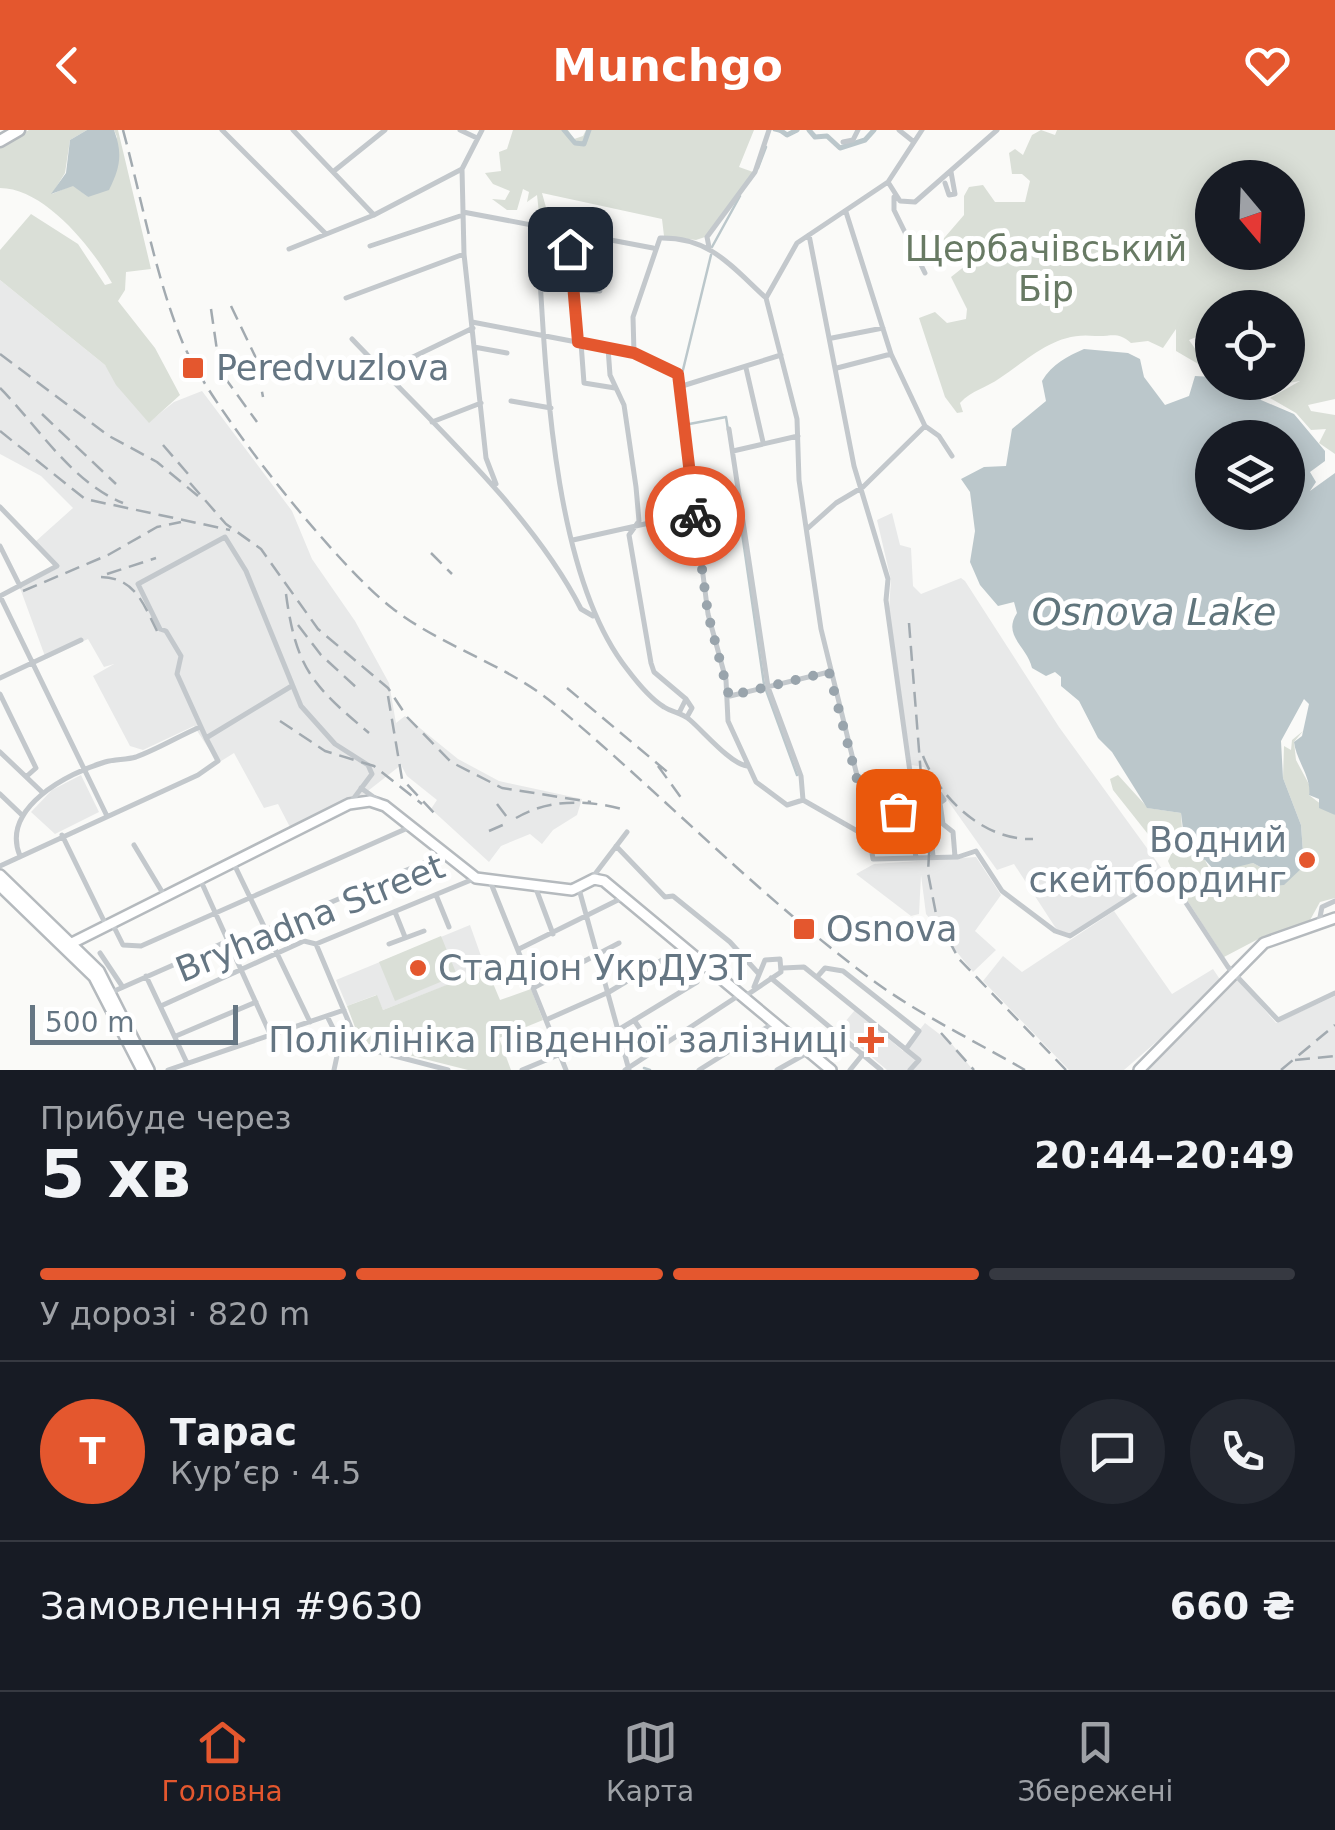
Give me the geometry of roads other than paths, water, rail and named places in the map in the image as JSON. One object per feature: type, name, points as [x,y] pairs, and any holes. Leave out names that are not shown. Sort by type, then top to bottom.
[{"type":"highway","points":[[0,141],[18,130]]},
{"type":"main road","points":[[69,944],[349,804],[370,801],[385,806],[442,855],[476,878],[579,888],[590,881],[604,881],[831,1070]]},
{"type":"main road","points":[[0,876],[112,992],[145,1070]]},
{"type":"main road","points":[[0,886],[69,944],[107,996],[145,1070]]},
{"type":"main road","points":[[1139,1070],[1264,943],[1335,918]]},
{"type":"street","points":[[222,130],[325,234]]},
{"type":"street","points":[[293,130],[374,215]]},
{"type":"street","points":[[334,171],[384,130]]},
{"type":"street","points":[[460,130],[477,138]]},
{"type":"street","points":[[482,130],[462,169],[464,254],[486,458],[498,488]]},
{"type":"street","points":[[844,142],[853,140],[858,130]]},
{"type":"street","points":[[899,130],[914,142]]},
{"type":"street","points":[[766,298],[797,243],[888,182],[922,130]]},
{"type":"street","points":[[984,130],[990,136]]},
{"type":"street","points":[[888,182],[900,202],[915,202],[997,130]]},
{"type":"street","points":[[634,353],[633,317],[653,248],[660,238],[707,237],[756,172],[768,133]]},
{"type":"street","points":[[289,249],[374,215],[462,169]]},
{"type":"street","points":[[936,182],[948,182],[951,172]]},
{"type":"street","points":[[894,194],[894,210],[925,273]]},
{"type":"street","points":[[846,212],[891,354],[925,426],[939,436],[952,456]]},
{"type":"street","points":[[370,246],[463,213],[653,248]]},
{"type":"street","points":[[537,228],[560,486],[593,616],[642,685],[664,707],[680,711],[732,761],[747,766]]},
{"type":"street","points":[[569,235],[584,383],[617,388]]},
{"type":"street","points":[[809,236],[854,466],[888,578],[886,600],[911,778],[909,789],[864,806]]},
{"type":"street","points":[[707,237],[709,247]]},
{"type":"street","points":[[696,240],[766,298],[798,436],[807,528],[829,672],[864,806],[866,836],[877,862],[976,852],[1002,891],[1055,931],[1070,936],[1169,877],[1234,974],[1278,1020],[1335,994]]},
{"type":"street","points":[[346,298],[464,254]]},
{"type":"street","points":[[575,290],[600,291]]},
{"type":"street","points":[[386,370],[473,325],[634,353],[674,369],[708,614],[729,696],[728,721],[756,782],[787,805],[803,800],[866,836]]},
{"type":"street","points":[[830,338],[883,328]]},
{"type":"street","points":[[352,339],[498,488],[581,609],[593,616]]},
{"type":"street","points":[[474,346],[507,352]]},
{"type":"street","points":[[608,348],[610,376],[624,405],[636,486],[639,516],[630,535],[654,672],[686,699],[692,708],[687,717]]},
{"type":"street","points":[[837,368],[891,354]]},
{"type":"street","points":[[678,387],[782,355]]},
{"type":"street","points":[[746,368],[764,442]]},
{"type":"street","points":[[511,401],[551,408]]},
{"type":"street","points":[[432,422],[481,404]]},
{"type":"street","points":[[807,528],[836,503],[863,488],[925,426]]},
{"type":"street","points":[[730,429],[768,687],[800,776],[803,800]]},
{"type":"street","points":[[733,452],[798,436]]},
{"type":"street","points":[[572,540],[740,502]]},
{"type":"street","points":[[1,510],[56,564],[0,596],[106,814]]},
{"type":"street","points":[[0,866],[198,775],[218,761],[177,674],[181,656],[166,631],[160,629],[138,584],[225,537],[246,571],[290,687],[314,723],[368,765],[372,774],[349,804]]},
{"type":"street","points":[[0,546],[20,586]]},
{"type":"street","points":[[0,678],[81,640]]},
{"type":"street","points":[[642,685],[654,672]]},
{"type":"street","points":[[729,696],[829,672]]},
{"type":"street","points":[[206,738],[290,687]]},
{"type":"street","points":[[0,694],[36,768],[26,776]]},
{"type":"street","points":[[680,711],[686,699]]},
{"type":"street","points":[[20,856],[16,830],[42,793],[84,771],[134,758],[200,726]]},
{"type":"street","points":[[0,752],[42,793]]},
{"type":"street","points":[[925,786],[933,856]]},
{"type":"street","points":[[361,788],[385,806]]},
{"type":"street","points":[[0,794],[23,816]]},
{"type":"street","points":[[897,794],[898,824],[912,843],[916,857]]},
{"type":"street","points":[[898,811],[940,802],[944,800],[940,794]]},
{"type":"street","points":[[940,802],[943,824],[952,832],[955,857]]},
{"type":"street","points":[[62,835],[123,946],[142,946],[410,827]]},
{"type":"street","points":[[590,881],[627,832]]},
{"type":"street","points":[[134,845],[147,873],[155,875],[164,895]]},
{"type":"street","points":[[616,846],[665,897],[674,896],[710,925],[759,974]]},
{"type":"street","points":[[268,929],[442,855]]},
{"type":"street","points":[[232,862],[253,895],[310,1022]]},
{"type":"street","points":[[200,878],[271,1036]]},
{"type":"street","name":"Bryhadna Street","points":[[164,1005],[304,941],[316,944],[476,878]]},
{"type":"street","points":[[490,880],[566,1070]]},
{"type":"street","points":[[534,886],[553,934]]},
{"type":"street","points":[[579,888],[627,1069],[783,968],[804,967],[919,1060],[910,1070]]},
{"type":"street","points":[[436,895],[449,927]]},
{"type":"street","points":[[519,949],[624,897]]},
{"type":"street","points":[[1318,925],[1322,906],[1335,901]]},
{"type":"street","points":[[395,912],[406,938]]},
{"type":"street","points":[[388,944],[424,931]]},
{"type":"street","points":[[112,992],[230,940]]},
{"type":"street","points":[[535,987],[620,943]]},
{"type":"street","points":[[316,944],[355,1037],[368,1049],[448,1070]]},
{"type":"street","points":[[548,1019],[609,992],[684,946]]},
{"type":"street","points":[[100,953],[122,986]]},
{"type":"street","points":[[754,987],[770,956],[780,958],[783,968]]},
{"type":"street","points":[[817,977],[824,968],[843,971],[919,1031],[906,1049]]},
{"type":"street","points":[[146,976],[164,1005],[187,1064]]},
{"type":"street","points":[[770,978],[881,1070]]},
{"type":"street","points":[[522,1070],[618,1030],[697,982]]},
{"type":"street","points":[[176,1036],[256,1002]]},
{"type":"street","points":[[168,1070],[344,1010]]},
{"type":"street","points":[[327,1016],[340,1042],[334,1070]]},
{"type":"street","points":[[634,1020],[654,1051]]},
{"type":"street","points":[[699,1070],[774,1023]]},
{"type":"street","points":[[340,1042],[355,1037]]},
{"type":"street","points":[[777,1070],[810,1051]]},
{"type":"street","points":[[850,1070],[863,1054]]},
{"type":"water","points":[[87,130],[114,130],[119,161],[109,190],[88,197],[73,186],[51,194],[66,173],[70,140]]},
{"type":"water","name":"Osnova Lake","points":[[1084,349],[1128,353],[1140,359],[1144,377],[1165,405],[1189,396],[1195,376],[1195,400],[1261,400],[1299,420],[1195,420],[1195,530],[1305,530],[1305,427],[1325,451],[1325,461],[1310,472],[1316,482],[1310,491],[1335,473],[1335,815],[1319,808],[1319,799],[1309,795],[1295,749],[1294,742],[1302,736],[1309,704],[1304,699],[1281,741],[1283,778],[1301,825],[1304,866],[1284,885],[1270,886],[1264,869],[1253,863],[1216,872],[1205,860],[1186,854],[1181,813],[1147,808],[1112,752],[1098,738],[1079,701],[1061,686],[1061,677],[1055,672],[1046,676],[1032,668],[1012,628],[1017,613],[1014,602],[998,606],[980,585],[970,562],[975,531],[970,492],[961,479],[984,467],[1006,466],[1012,429],[1046,401],[1042,381],[1066,358]]},
{"type":"waterway","points":[[564,130],[575,143],[584,144],[589,130]]},
{"type":"waterway","points":[[774,130],[782,132]]},
{"type":"waterway","points":[[780,130],[787,135],[797,130]]},
{"type":"waterway","points":[[809,130],[815,137],[827,136],[840,148],[865,140],[874,130]]},
{"type":"waterway","points":[[758,168],[766,147]]},
{"type":"waterway","points":[[712,247],[740,196]]},
{"type":"waterway","points":[[681,378],[711,255]]},
{"type":"waterway","points":[[684,425],[726,417],[728,430]]},
{"type":"waterway","points":[[740,519],[764,684]]},
{"type":"waterway","points":[[766,690],[797,775]]},
{"type":"waterway","points":[[644,1068],[650,1070]]},
{"type":"railway","points":[[123,130],[164,290],[196,369],[245,443],[340,558],[411,622],[515,678],[554,704],[792,916],[875,982],[1025,1070]]},
{"type":"railway","points":[[231,306],[255,356],[263,397]]},
{"type":"railway","points":[[211,309],[220,371],[257,422]]},
{"type":"railway","points":[[0,354],[109,436],[157,462],[198,496]]},
{"type":"railway","points":[[0,388],[71,467],[104,494],[123,503]]},
{"type":"railway","points":[[42,414],[116,484]]},
{"type":"railway","points":[[0,431],[85,499],[230,530]]},
{"type":"railway","points":[[163,445],[189,475]]},
{"type":"railway","points":[[190,483],[226,524],[261,549],[318,629],[388,688],[407,717],[451,762],[502,788],[591,802]]},
{"type":"railway","points":[[23,591],[108,555],[157,527],[181,522]]},
{"type":"railway","points":[[431,553],[452,574]]},
{"type":"railway","points":[[107,574],[156,558]]},
{"type":"railway","points":[[101,577],[130,587],[157,631]]},
{"type":"railway","points":[[286,594],[295,641],[310,674],[369,733]]},
{"type":"railway","points":[[909,623],[922,788],[930,835],[928,873],[937,919],[959,959],[1066,1070]]},
{"type":"railway","points":[[298,625],[321,655],[357,688]]},
{"type":"railway","points":[[567,688],[671,775]]},
{"type":"railway","points":[[388,696],[402,779],[436,815]]},
{"type":"railway","points":[[280,721],[325,751],[374,766],[422,804]]},
{"type":"railway","points":[[923,756],[941,787],[966,814],[998,833],[1033,839]]},
{"type":"railway","points":[[658,766],[682,799]]},
{"type":"railway","points":[[497,804],[507,817]]},
{"type":"railway","points":[[516,818],[556,804],[598,804],[626,810]]},
{"type":"railway","points":[[489,831],[505,824]]},
{"type":"railway","points":[[1281,1070],[1335,1025]]},
{"type":"railway","points":[[941,1033],[974,1070]]},
{"type":"railway","points":[[1295,1060],[1335,1056]]},
{"type":"place","name":"Peredvuzlova","points":[[193,368]]},
{"type":"place","name":"Водний скейтбординг","points":[[1307,860]]},
{"type":"place","name":"Osnova","points":[[804,929]]},
{"type":"place","name":"Стадіон УкрДУЗТ","points":[[418,968]]},
{"type":"place","name":"Поліклініка Південної залізниці","points":[[871,1040]]},
{"type":"park label","name":"Щербачівський Бір","points":[[1046,269]]}]
